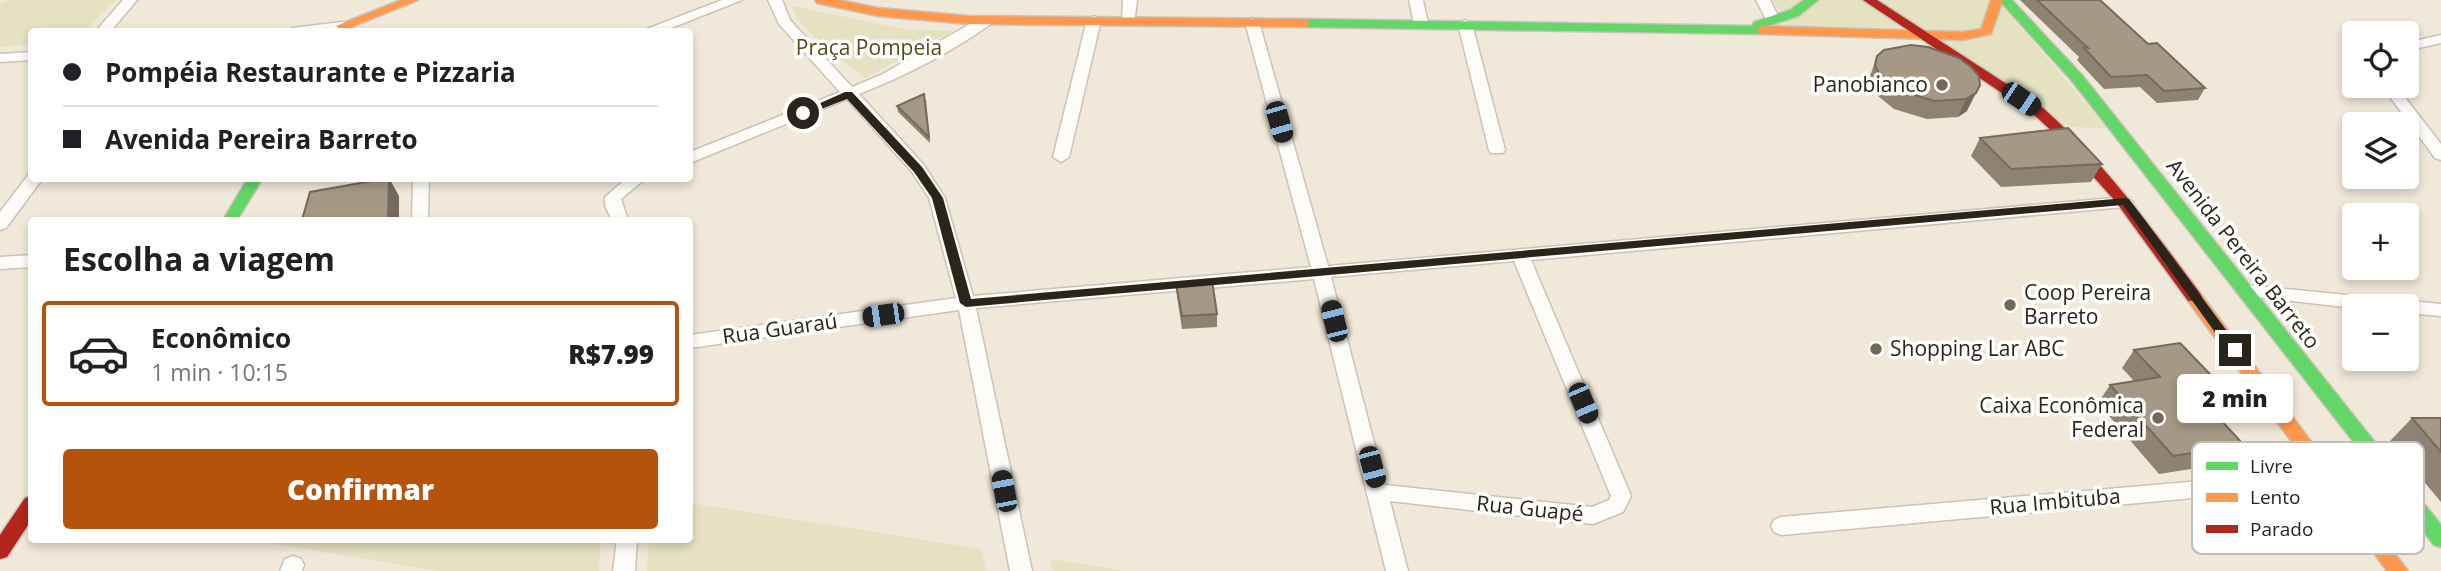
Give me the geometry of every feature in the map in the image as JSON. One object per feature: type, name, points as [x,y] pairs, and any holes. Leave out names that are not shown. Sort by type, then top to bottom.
[{"type":"main road","points":[[341,28],[361,0]]},
{"type":"main road","points":[[342,28],[412,0]]},
{"type":"main road","points":[[821,0],[987,20],[1465,24],[1964,38],[1981,34],[1990,25],[1997,0]]},
{"type":"main road","points":[[1738,31],[1794,13],[1812,0]]},
{"type":"main road","points":[[1869,0],[2037,110],[2101,170],[2302,442]]},
{"type":"main road","name":"Avenida Pereira Barreto","points":[[2005,0],[2077,78],[2364,442]]},
{"type":"main road","points":[[232,217],[254,182]]},
{"type":"main road","points":[[0,551],[28,508]]},
{"type":"main road","name":"Avenida Pereira Barreto","points":[[2424,517],[2441,539]]},
{"type":"main road","points":[[0,531],[17,523]]},
{"type":"main road","points":[[2385,554],[2398,571]]},
{"type":"street","points":[[106,28],[130,0]]},
{"type":"street","points":[[657,28],[734,0]]},
{"type":"street","points":[[775,0],[785,21],[918,169],[937,198],[966,303],[1021,571]]},
{"type":"street","points":[[1129,21],[1130,0]]},
{"type":"street","points":[[1416,0],[1421,24]]},
{"type":"street","points":[[1763,0],[1773,20]]},
{"type":"street","points":[[693,157],[886,78],[987,20]]},
{"type":"street","points":[[1060,157],[1070,127],[1094,20]]},
{"type":"street","points":[[1252,22],[1321,272],[1397,571]]},
{"type":"street","points":[[1465,24],[1497,150]]},
{"type":"street","points":[[2419,44],[2441,39]]},
{"type":"street","points":[[0,58],[28,56]]},
{"type":"street","points":[[2398,98],[2441,155]]},
{"type":"street","points":[[0,224],[32,182]]},
{"type":"street","points":[[420,217],[421,182]]},
{"type":"street","points":[[619,217],[613,197],[631,182]]},
{"type":"street","name":"Rua Guaraú","points":[[693,342],[966,303],[2125,202]]},
{"type":"street","name":"Rua Guapé","points":[[1378,492],[1593,516],[1616,506],[1621,496],[1615,478],[1520,254]]},
{"type":"street","points":[[0,264],[28,261]]},
{"type":"street","points":[[2245,291],[2441,310]]},
{"type":"street","name":"Rua Imbituba","points":[[1782,526],[2192,490]]},
{"type":"street","points":[[624,571],[626,543]]},
{"type":"green space","points":[[10,0],[116,0],[88,28],[28,28],[28,44],[0,47],[0,4]]},
{"type":"green space","points":[[1773,0],[1997,0],[2107,128],[2069,127],[1921,28],[1774,26],[1786,23]]},
{"type":"green space","name":"Praça Pompeia","points":[[792,6],[904,29],[953,31],[865,78],[812,35],[796,16]]},
{"type":"green space","points":[[693,503],[982,549],[986,571],[647,571],[649,543],[693,543]]},
{"type":"green space","points":[[269,543],[601,543],[599,571],[439,571]]},
{"type":"green space","points":[[1050,559],[1126,571],[1053,571]]},
{"type":"building","points":[[2037,0],[2100,0],[2148,44],[2157,43],[2205,88],[2164,91],[2147,75],[2111,77],[2084,48],[2088,48]]},
{"type":"building","points":[[1911,45],[1928,47],[1959,58],[1979,76],[1980,85],[1976,93],[1966,99],[1935,101],[1901,91],[1879,74],[1875,65],[1877,56],[1884,50]]},
{"type":"building","points":[[924,94],[929,137],[897,106]]},
{"type":"building","points":[[2068,128],[2102,164],[2011,169],[1980,138]]},
{"type":"building","points":[[366,182],[389,182],[388,217],[303,217],[310,192]]},
{"type":"building","points":[[1212,280],[1217,314],[1182,316],[1176,284]]},
{"type":"building","points":[[2180,343],[2233,398],[2204,402],[2241,442],[2192,442],[2192,453],[2173,456],[2110,385],[2160,377],[2134,350]]},
{"type":"building","points":[[2412,418],[2441,418],[2441,452]]},
{"type":"traffic: fast","points":[[1758,25],[1794,13],[1812,0]]},
{"type":"traffic: fast","points":[[2005,0],[2077,78],[2364,442]]},
{"type":"traffic: fast","points":[[1305,23],[1762,30]]},
{"type":"traffic: fast","points":[[232,217],[254,182]]},
{"type":"traffic: fast","points":[[2424,517],[2441,539]]},
{"type":"traffic: slow","points":[[342,26],[412,0]]},
{"type":"traffic: slow","points":[[821,0],[878,12],[969,20],[1305,23]]},
{"type":"traffic: slow","points":[[1762,30],[1963,36],[1987,31],[1997,0]]},
{"type":"traffic: slow","points":[[2194,297],[2302,442]]},
{"type":"traffic: slow","points":[[2385,554],[2398,571]]},
{"type":"traffic: jam","points":[[1869,0],[2037,110],[2060,131],[2102,175],[2194,297]]},
{"type":"traffic: jam","points":[[0,551],[28,509]]},
{"type":"place","name":"Panobianco","points":[[1942,85]]},
{"type":"place","name":"Coop Pereira Barreto","points":[[2010,305]]},
{"type":"place","name":"Shopping Lar ABC","points":[[1876,349]]},
{"type":"place","name":"Caixa Econômica Federal","points":[[2158,418]]},
{"type":"route","points":[[803,113],[848,94],[918,169],[937,198],[966,303],[2125,202],[2235,350]]}]
